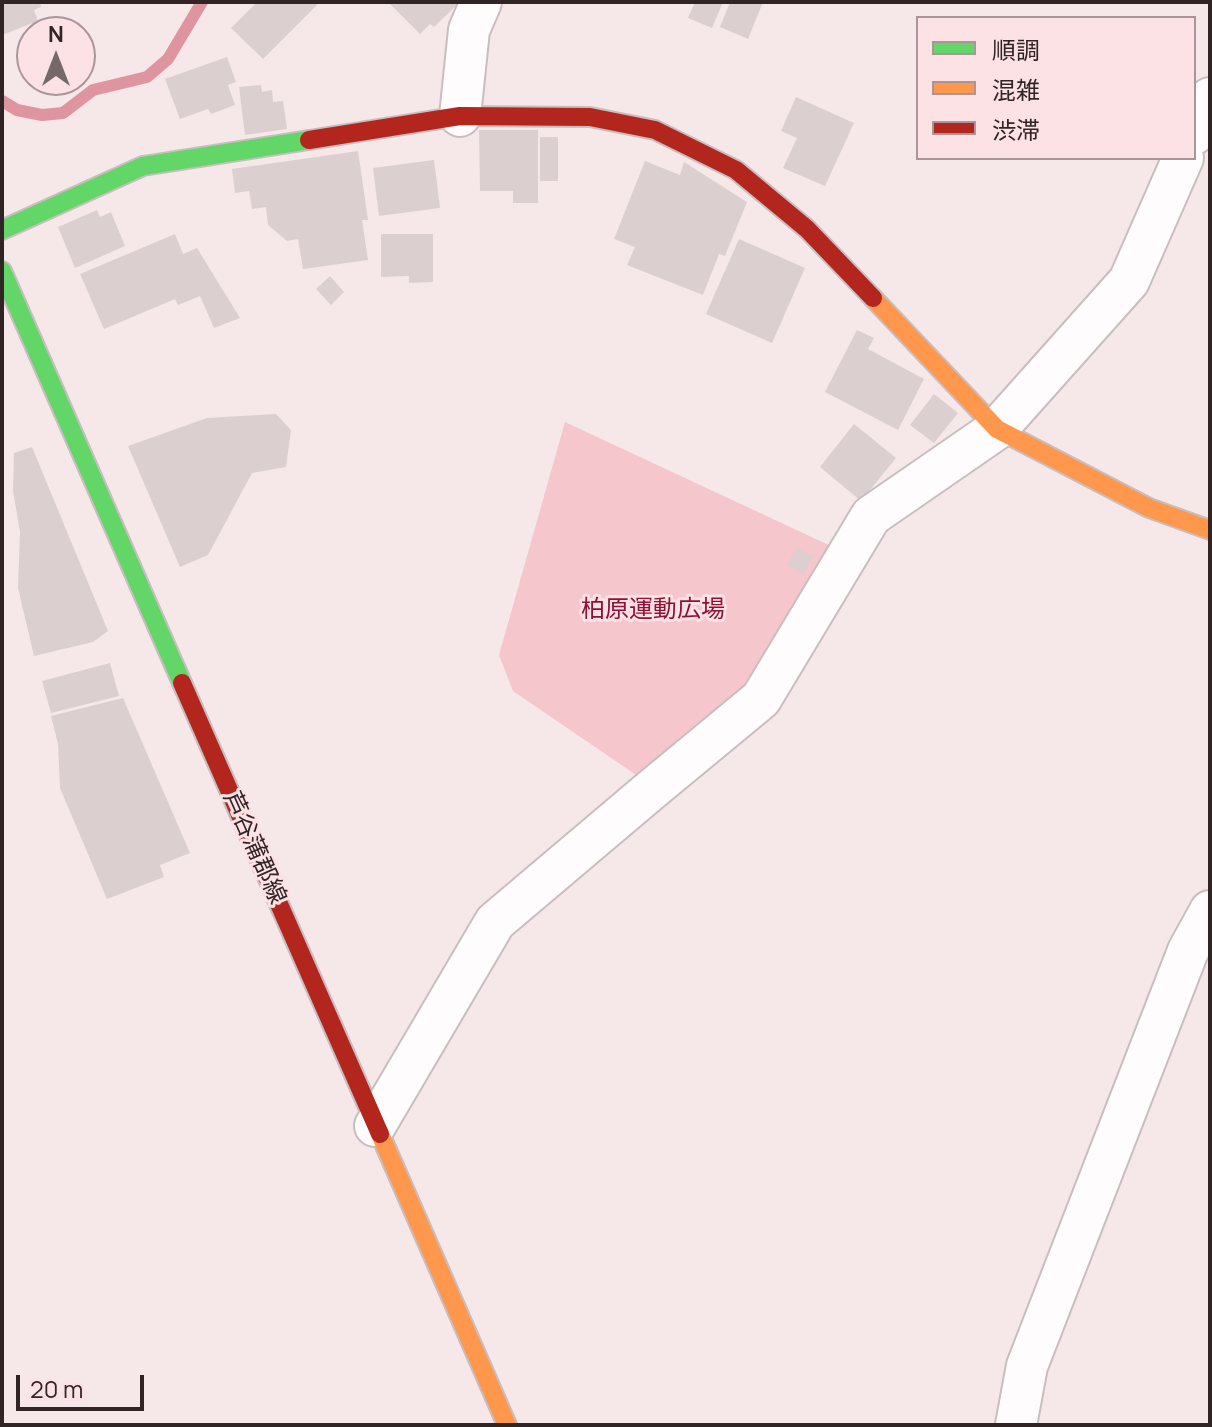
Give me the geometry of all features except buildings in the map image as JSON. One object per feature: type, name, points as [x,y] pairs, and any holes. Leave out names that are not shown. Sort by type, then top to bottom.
[{"type":"street","points":[[460,116],[469,30],[481,2]]},
{"type":"street","points":[[1196,130],[1210,98]]},
{"type":"street","points":[[2,230],[143,166],[460,116],[590,117],[655,130],[736,170],[807,229],[997,429],[1149,508],[1210,530]]},
{"type":"street","points":[[375,1126],[495,922],[761,699],[871,516],[997,429],[1129,281],[1182,160]]},
{"type":"street","name":"芦谷蒲郡線","points":[[2,271],[507,1425]]},
{"type":"street","points":[[1016,1425],[1027,1366],[1188,951],[1210,911]]},
{"type":"green space","name":"柏原運動広場","points":[[565,422],[848,554],[761,699],[642,779],[513,691],[499,655]]},
{"type":"waterway","points":[[2,101],[17,110],[42,115],[63,113],[93,90],[147,77],[168,59],[202,2]]},
{"type":"traffic: fast","points":[[2,230],[143,166],[309,140]]},
{"type":"traffic: fast","points":[[2,271],[182,683]]},
{"type":"traffic: slow","points":[[873,298],[997,429],[1149,508],[1210,530]]},
{"type":"traffic: slow","points":[[380,1134],[507,1425]]},
{"type":"traffic: jam","points":[[309,140],[460,116],[590,117],[655,130],[736,170],[807,229],[873,298]]},
{"type":"traffic: jam","points":[[182,683],[380,1134]]}]
